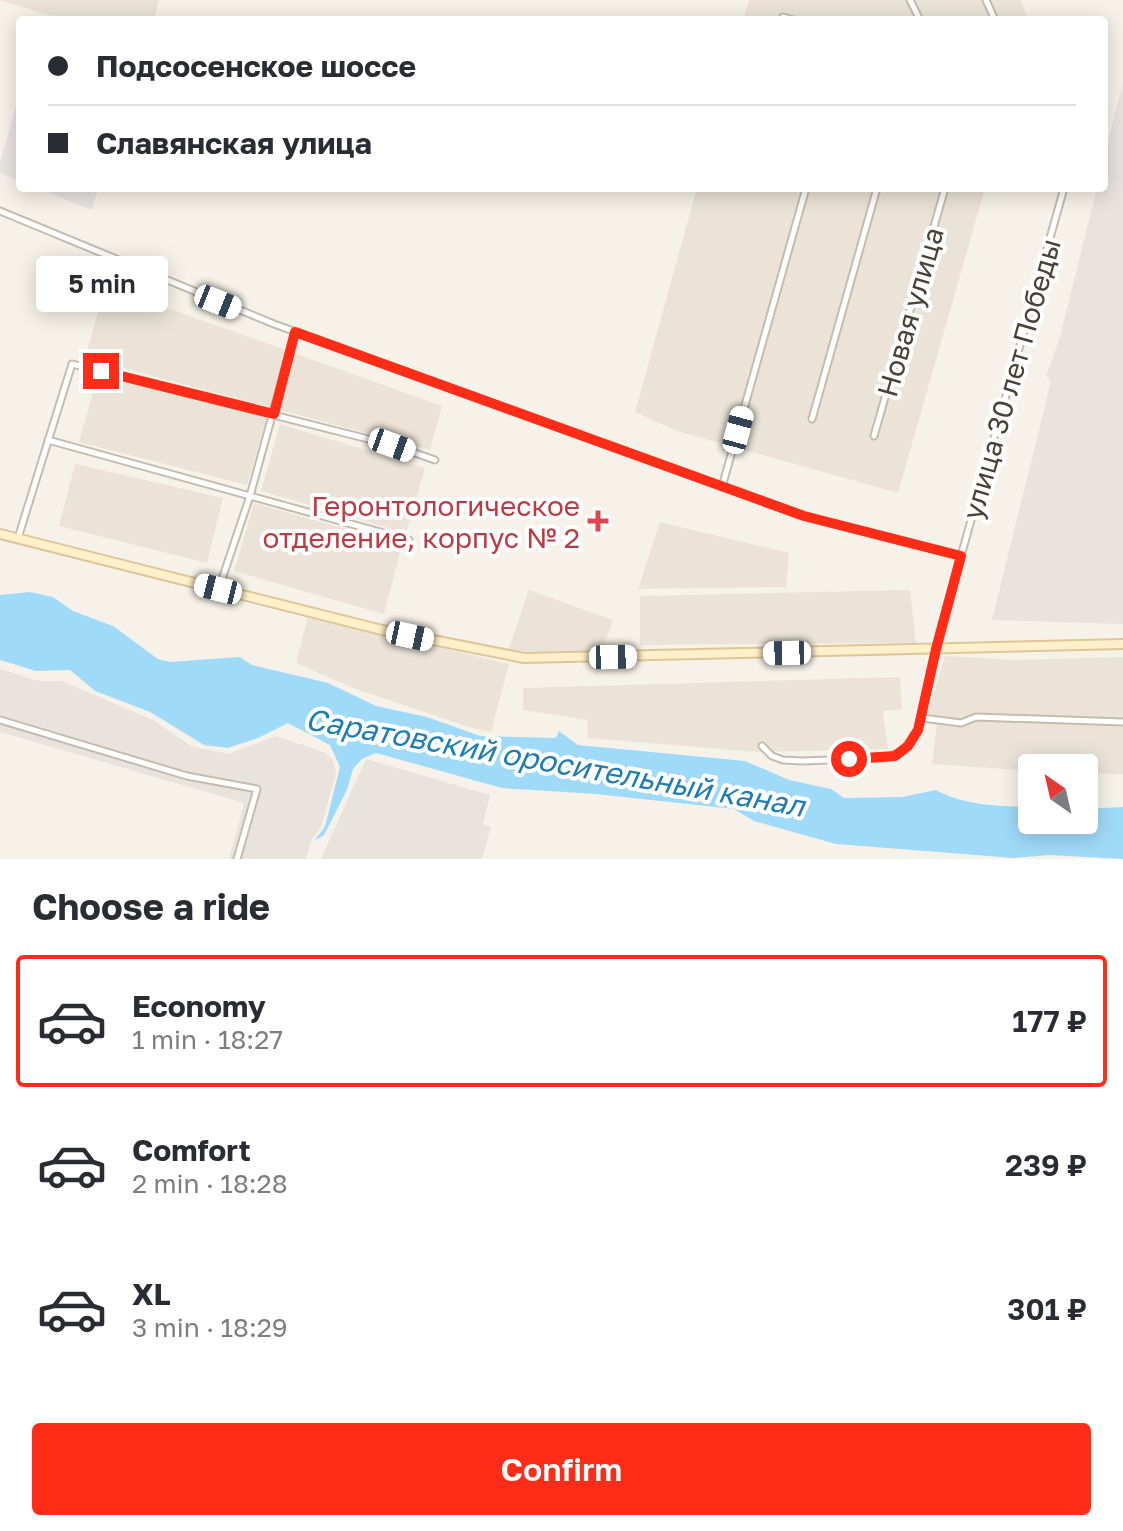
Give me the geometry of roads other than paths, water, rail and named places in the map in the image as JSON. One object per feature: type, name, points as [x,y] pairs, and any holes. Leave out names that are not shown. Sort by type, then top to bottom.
[{"type":"street","points":[[722,487],[805,192]]},
{"type":"street","points":[[812,419],[876,192]]},
{"type":"street","name":"Новая улица","points":[[874,436],[944,192]]},
{"type":"street","name":"улица 30 лет Победы","points":[[0,211],[295,332],[722,487],[804,516],[961,556],[1063,192]]},
{"type":"street","points":[[218,589],[250,496],[295,332]]},
{"type":"street","points":[[18,538],[72,364],[392,445],[435,460]]},
{"type":"street","points":[[48,440],[409,540]]},
{"type":"street","points":[[0,534],[382,630],[524,658],[1123,644]]},
{"type":"street","points":[[762,746],[772,756],[783,760],[886,758],[895,756],[908,746],[918,730],[961,556]]},
{"type":"street","points":[[921,718],[961,723],[976,717],[1123,722]]},
{"type":"street","points":[[0,720],[187,776],[257,789],[237,859]]},
{"type":"water","name":"Саратовский оросительный канал","points":[[30,592],[53,597],[73,611],[113,626],[158,659],[170,662],[240,657],[252,665],[328,683],[376,706],[427,717],[480,736],[556,738],[559,731],[578,745],[745,761],[789,780],[831,789],[844,798],[902,797],[936,790],[970,802],[1018,806],[1018,834],[1098,834],[1098,808],[1123,807],[1123,859],[1050,855],[1014,858],[836,844],[754,821],[734,809],[596,794],[502,788],[376,753],[362,759],[353,769],[347,790],[324,835],[314,841],[325,827],[340,767],[330,745],[288,723],[228,748],[204,745],[150,712],[95,691],[70,670],[36,671],[0,660],[0,595]]},
{"type":"place","name":"Геронтологическое отделение, корпус № 2","points":[[598,521]]}]
